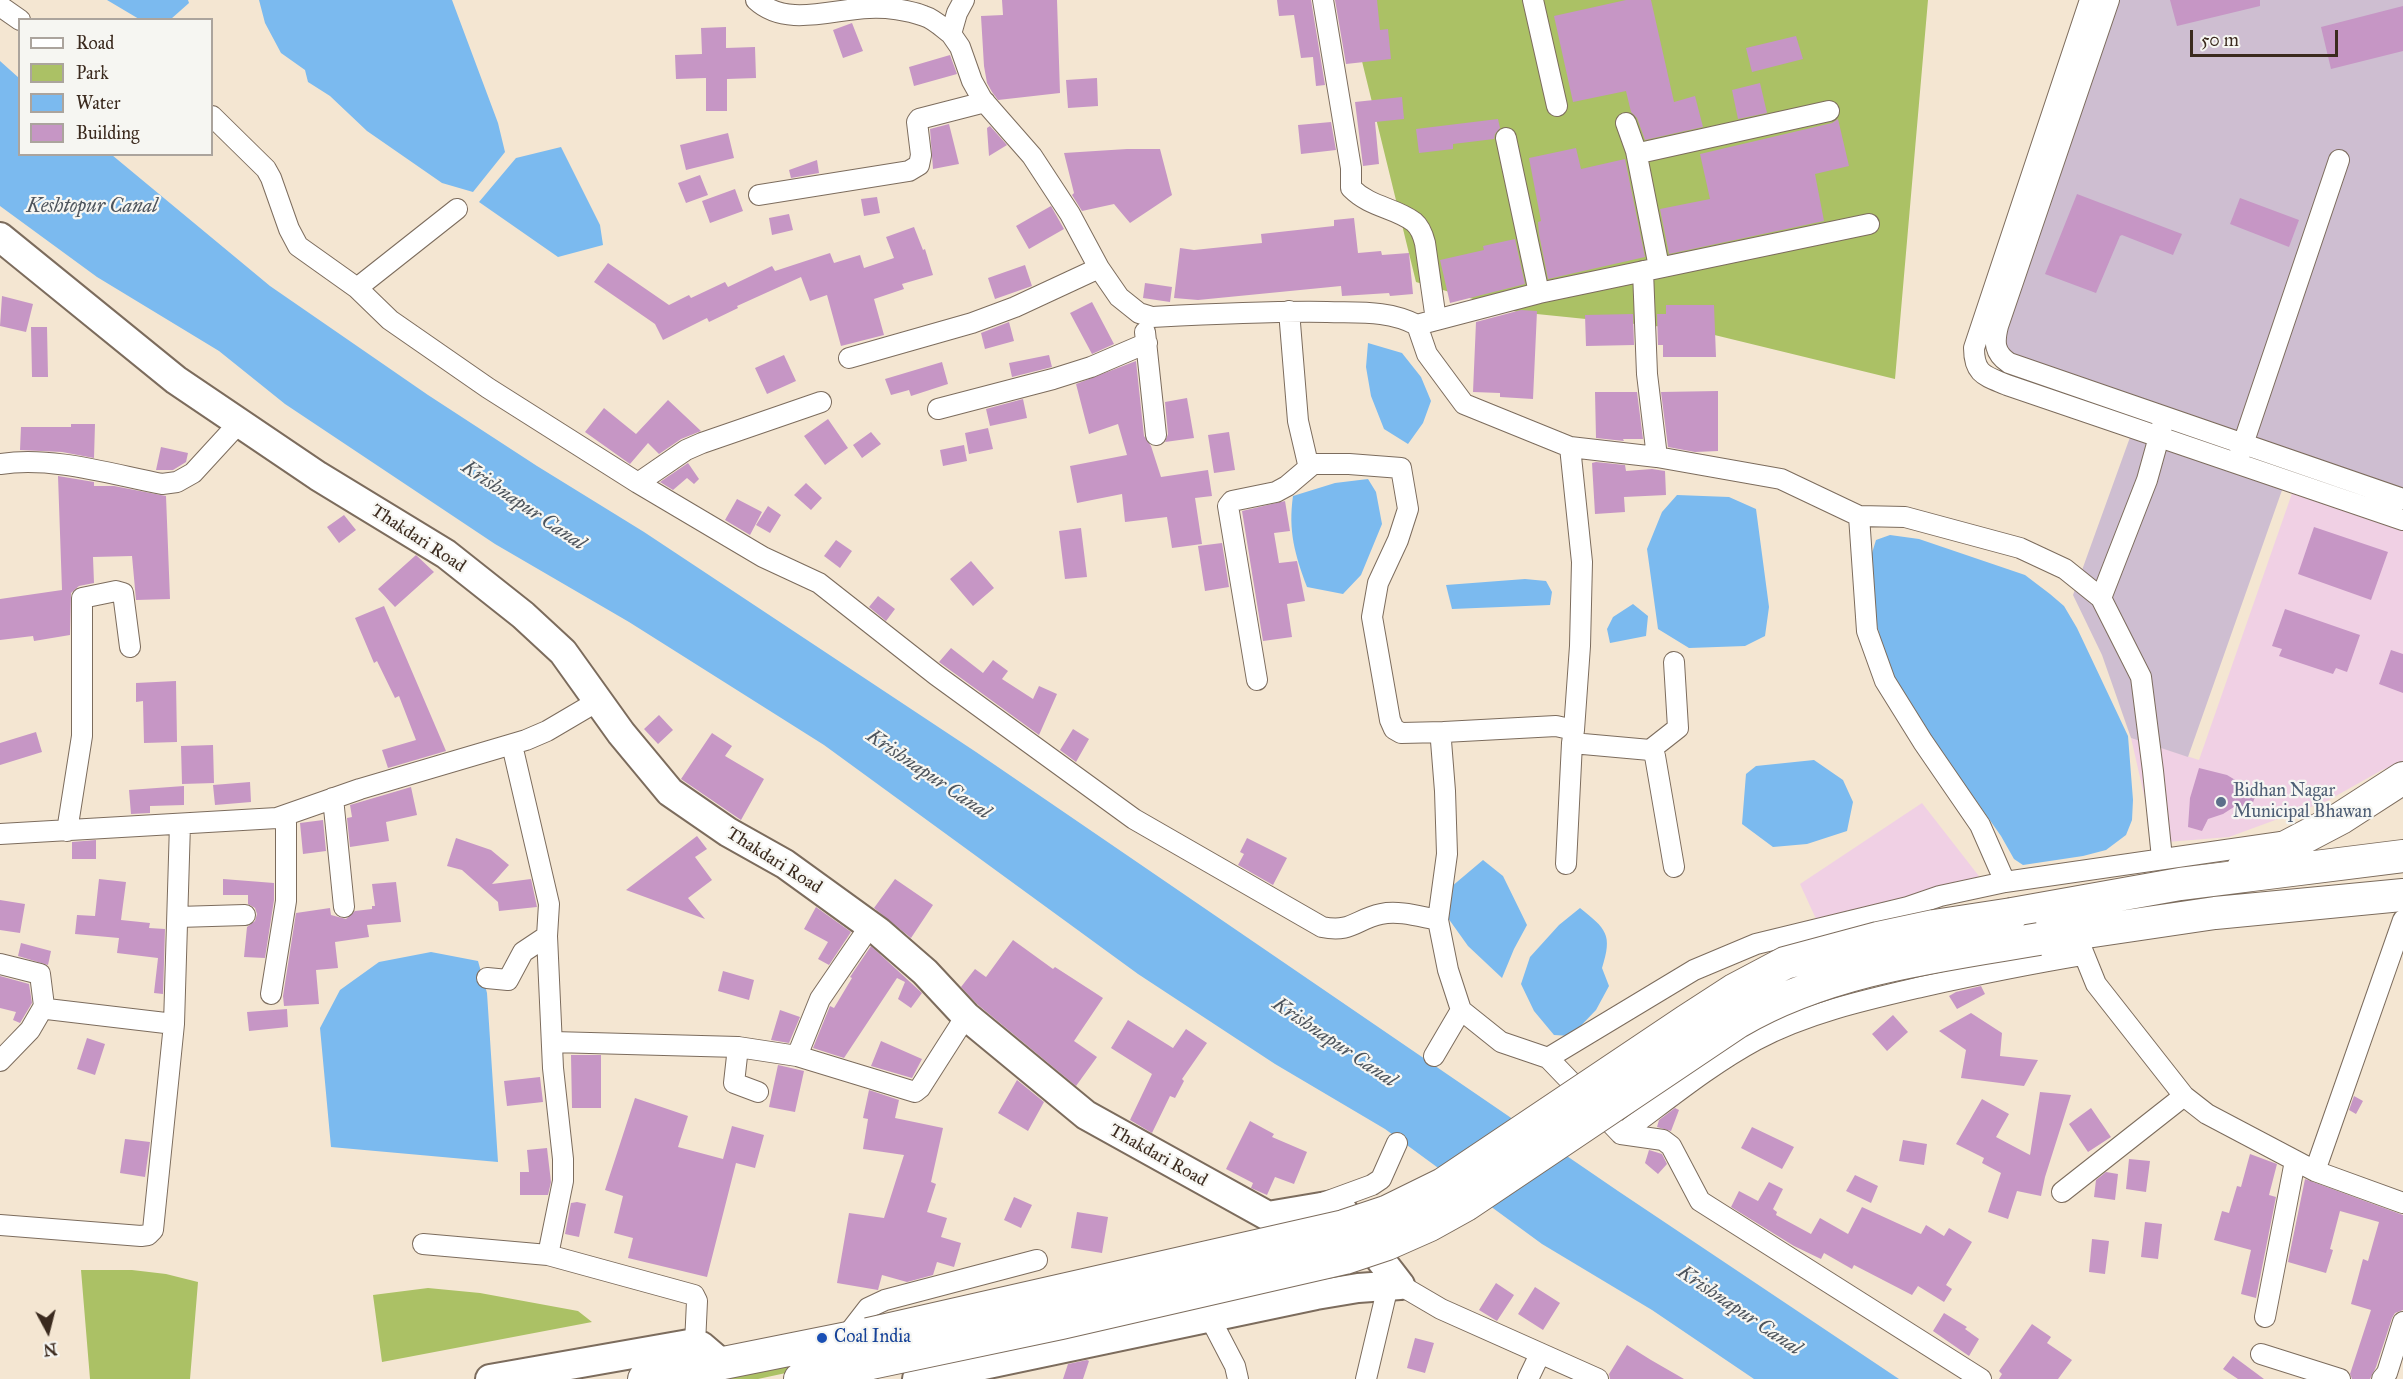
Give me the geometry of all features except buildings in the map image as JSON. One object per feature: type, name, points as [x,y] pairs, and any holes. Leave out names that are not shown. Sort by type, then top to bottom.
[{"type":"main road","points":[[2226,878],[2341,818],[2403,778]]},
{"type":"main road","points":[[800,1379],[861,1346],[1344,1226],[1386,1212],[1443,1184],[1695,1014],[1785,963],[1878,938],[1934,926],[2180,884],[2403,856]]},
{"type":"main road","points":[[644,1379],[722,1364],[861,1346],[1256,1279],[1345,1258],[1387,1244],[1430,1225],[1466,1205],[1765,1006],[1796,993],[1847,977],[1943,955],[2039,939],[2080,944],[2215,913],[2403,896]]},
{"type":"street","points":[[756,0],[778,13],[802,15],[871,8],[903,11],[926,16],[951,34],[960,47],[972,81],[985,102],[1032,156],[1070,214],[1099,268],[1119,297],[1143,314],[1152,317],[1289,311],[1377,314],[1427,323],[1539,293],[1869,224]]},
{"type":"street","points":[[951,34],[957,13],[964,0]]},
{"type":"street","points":[[1323,0],[1351,168],[1351,188],[1362,200],[1414,222],[1421,231],[1425,243],[1427,354],[1464,404],[1570,447],[1657,457],[1780,479],[1859,516],[1905,517],[2020,548],[2066,569],[2101,598],[2141,677],[2162,858]]},
{"type":"street","points":[[1533,0],[1557,106]]},
{"type":"street","points":[[2090,0],[1982,321],[1974,348],[1974,357],[1979,371],[2000,382],[2403,520]]},
{"type":"street","points":[[2109,0],[1998,326],[1995,345],[1999,355],[2009,363],[2403,499]]},
{"type":"street","points":[[0,6],[18,19]]},
{"type":"street","points":[[759,195],[909,171],[919,165],[921,155],[916,122],[985,102]]},
{"type":"street","points":[[1636,151],[1644,152],[1829,111]]},
{"type":"street","points":[[213,117],[266,169],[298,246],[357,288],[390,320],[488,388],[638,483],[763,557],[819,583],[936,675],[1134,819],[1322,927],[1336,930],[1351,927],[1384,913],[1438,920]]},
{"type":"street","points":[[1626,123],[1636,151],[1651,269],[1647,374],[1657,457]]},
{"type":"street","points":[[1506,138],[1539,293]]},
{"type":"street","points":[[2237,462],[2339,160]]},
{"type":"street","points":[[357,288],[458,209]]},
{"type":"street","name":"Thakdari Road","points":[[0,237],[176,380],[318,476],[446,554],[523,615],[563,652],[621,733],[670,792],[728,832],[784,864],[870,926],[925,972],[966,1016],[1086,1115],[1258,1212],[1273,1215],[1333,1205],[1340,1207],[1394,1285],[1441,1309],[1598,1379]]},
{"type":"street","points":[[849,358],[972,323],[1015,307],[1099,268]]},
{"type":"street","points":[[1289,311],[1298,421],[1308,464],[1401,468],[1408,509],[1398,540],[1378,583],[1372,617],[1390,720],[1394,729],[1401,733],[1556,726],[1573,736],[1650,750],[1655,756],[1674,867]]},
{"type":"street","points":[[1143,314],[1156,435]]},
{"type":"street","points":[[938,409],[1091,367],[1146,342]]},
{"type":"street","points":[[638,483],[702,443],[820,402]]},
{"type":"street","points":[[2101,598],[2147,480],[2165,416]]},
{"type":"street","points":[[0,464],[16,461],[49,462],[162,484],[177,482],[193,472],[238,424]]},
{"type":"street","points":[[1566,864],[1580,646],[1582,562],[1570,447]]},
{"type":"street","points":[[1257,680],[1228,506],[1232,501],[1276,492],[1287,486],[1313,464]]},
{"type":"street","points":[[1859,516],[1867,630],[1885,681],[1923,742],[1980,825],[2005,882]]},
{"type":"street","points":[[67,831],[82,736],[82,598],[116,591],[123,593],[130,647]]},
{"type":"street","points":[[1650,750],[1678,728],[1674,663]]},
{"type":"street","points":[[0,834],[277,818],[333,798],[512,745],[548,732],[598,701]]},
{"type":"street","points":[[1444,732],[1441,741],[1446,791],[1448,855],[1438,920],[1448,970],[1461,1010],[1501,1042],[1548,1058],[1621,1134],[1663,1140],[1671,1146],[1700,1201],[1981,1379]]},
{"type":"street","points":[[512,745],[549,904],[547,936],[553,1068],[563,1159],[563,1181],[548,1255]]},
{"type":"street","points":[[333,798],[344,907]]},
{"type":"street","points":[[271,994],[286,901],[286,815]]},
{"type":"street","points":[[0,1225],[141,1236],[148,1235],[153,1230],[174,1024],[180,824]]},
{"type":"street","points":[[1548,1058],[1694,970],[1756,944],[1908,907],[1940,896],[2005,882],[2299,840]]},
{"type":"street","points":[[178,917],[245,915]]},
{"type":"street","points":[[2314,1171],[2403,920]]},
{"type":"street","points":[[796,1056],[820,999],[870,926]]},
{"type":"street","points":[[488,978],[508,980],[523,952],[547,936]]},
{"type":"street","points":[[1621,1134],[1716,1065],[1756,1040],[1783,1028],[1851,1003],[2009,968],[2080,944],[2096,984],[2184,1096],[2207,1114],[2314,1171],[2403,1203]]},
{"type":"street","points":[[0,964],[40,974],[44,1006],[30,1030],[0,1061]]},
{"type":"street","points":[[44,1006],[47,1009],[174,1024]]},
{"type":"street","points":[[1434,1056],[1461,1010]]},
{"type":"street","points":[[553,1042],[738,1047],[796,1056],[915,1092],[920,1088],[966,1016]]},
{"type":"street","points":[[738,1047],[734,1083],[758,1092]]},
{"type":"street","points":[[2062,1192],[2184,1096]]},
{"type":"street","points":[[1300,1211],[1372,1185],[1381,1179],[1397,1143]]},
{"type":"street","points":[[2265,1317],[2295,1161]]},
{"type":"street","points":[[423,1244],[548,1255],[694,1295],[697,1300],[695,1344]]},
{"type":"street","points":[[861,1346],[868,1308],[885,1300],[1037,1260]]},
{"type":"street","points":[[917,1379],[1210,1317],[1358,1288],[1394,1285],[1366,1379]]},
{"type":"street","points":[[1210,1317],[1235,1366],[1238,1379]]},
{"type":"street","points":[[2391,1376],[2403,1322]]},
{"type":"street","points":[[490,1379],[665,1347],[695,1344],[701,1346],[722,1364]]},
{"type":"street","points":[[1528,1379],[1540,1354]]},
{"type":"street","points":[[2261,1354],[2340,1379]]},
{"type":"shaded area","points":[[2112,0],[2403,0],[2403,499],[1994,351]]},
{"type":"shaded area","points":[[2133,429],[2287,476],[2188,757],[2131,738],[2102,655],[2073,595]]},
{"type":"shaded area","points":[[2297,479],[2403,516],[2403,762],[2382,770],[2327,801],[2229,837],[2155,843],[2131,738],[2199,760]]},
{"type":"shaded area","points":[[1922,803],[1982,880],[1816,919],[1800,884]]},
{"type":"green space","points":[[1347,0],[1928,0],[1895,379],[1694,330],[1517,312],[1416,282]]},
{"type":"green space","points":[[81,1270],[132,1270],[166,1274],[198,1282],[190,1379],[90,1379]]},
{"type":"green space","points":[[428,1288],[480,1293],[578,1311],[592,1322],[382,1362],[373,1295]]},
{"type":"green space","points":[[808,1360],[809,1368],[758,1379],[699,1379]]},
{"type":"water","points":[[107,0],[188,0],[189,3],[172,18],[137,18]]},
{"type":"water","points":[[259,0],[452,0],[498,123],[505,152],[473,192],[442,183],[367,131],[330,96],[308,82],[305,70],[281,53],[265,23]]},
{"type":"water","name":"Keshtopur Canal","points":[[0,61],[18,77],[18,156],[113,156],[270,286],[428,395],[644,532],[976,752],[1618,1191],[1899,1379],[1754,1379],[1652,1310],[1542,1244],[1385,1129],[1275,1064],[1138,974],[824,745],[629,622],[495,544],[285,404],[219,351],[97,277],[0,206]]},
{"type":"water","points":[[561,147],[600,225],[603,245],[558,257],[479,202],[516,158]]},
{"type":"water","points":[[1368,343],[1402,353],[1421,377],[1431,401],[1423,423],[1408,444],[1384,429],[1371,396],[1366,367]]},
{"type":"water","points":[[1368,479],[1376,492],[1382,524],[1361,575],[1343,594],[1307,587],[1292,532],[1293,496],[1335,483]]},
{"type":"water","points":[[1677,495],[1729,497],[1756,509],[1769,607],[1765,636],[1745,646],[1689,648],[1658,629],[1647,549],[1662,512]]},
{"type":"water","points":[[1890,535],[1919,539],[2025,575],[2064,606],[2077,628],[2128,736],[2133,800],[2132,820],[2126,835],[2106,850],[2083,856],[2023,865],[2014,859],[2001,836],[1891,680],[1876,621],[1871,576],[1872,553],[1876,540]]},
{"type":"water","points":[[1525,579],[1546,581],[1552,592],[1550,605],[1452,609],[1446,585]]},
{"type":"water","points":[[1633,604],[1648,616],[1646,636],[1610,643],[1607,629],[1613,617]]},
{"type":"water","points":[[1814,760],[1843,780],[1853,802],[1847,831],[1807,844],[1773,847],[1742,824],[1746,774],[1756,766]]},
{"type":"water","points":[[1483,860],[1503,876],[1527,925],[1502,978],[1468,946],[1448,918],[1451,887]]},
{"type":"water","points":[[1580,908],[1596,921],[1605,933],[1607,947],[1602,968],[1609,986],[1596,1010],[1571,1036],[1554,1035],[1534,1011],[1521,984],[1530,957],[1559,925]]},
{"type":"water","points":[[431,952],[478,961],[487,993],[498,1162],[331,1147],[320,1028],[340,990],[379,962]]},
{"type":"place","name":"Bidhan Nagar Municipal Bhawan","points":[[2221,802]]},
{"type":"place","name":"Coal India","points":[[822,1338]]},
{"type":"water label","name":"Krishnapur Canal","points":[[523,506]]},
{"type":"water label","name":"Krishnapur Canal","points":[[928,775]]},
{"type":"water label","name":"Krishnapur Canal","points":[[1334,1043]]},
{"type":"water label","name":"Krishnapur Canal","points":[[1739,1311]]}]
